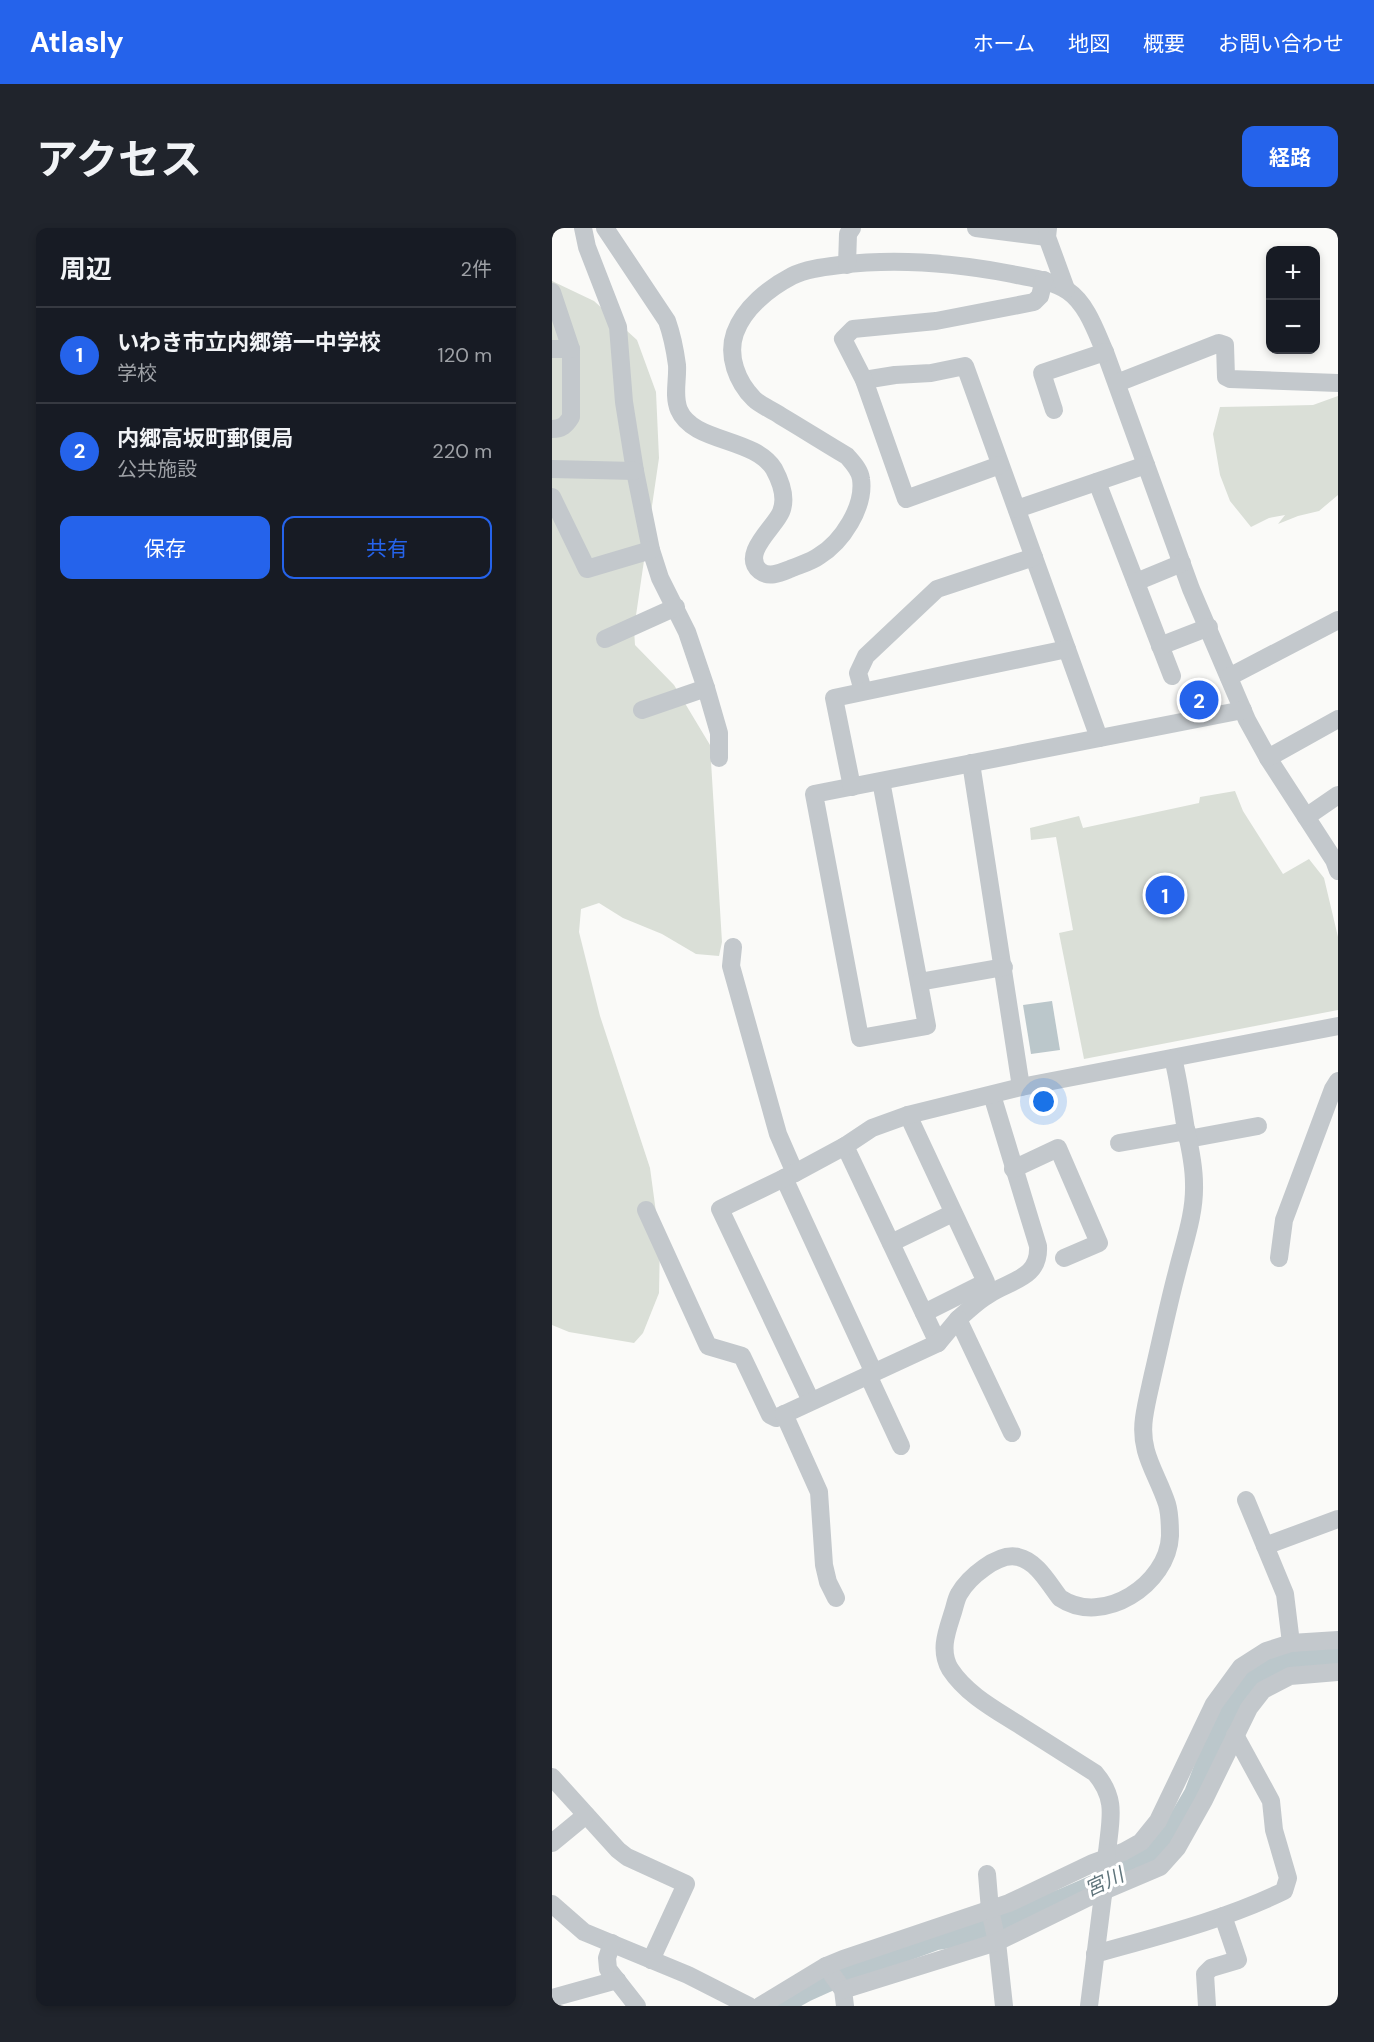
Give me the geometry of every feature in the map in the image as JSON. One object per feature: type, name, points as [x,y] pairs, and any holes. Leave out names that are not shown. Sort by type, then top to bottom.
[{"type":"street","points":[[583,228],[587,247],[618,327],[624,402],[651,550],[660,578],[687,632],[706,688],[719,733],[719,758]]},
{"type":"street","points":[[605,228],[667,321],[677,365],[676,394],[679,410],[687,422],[751,450],[764,458],[773,468],[783,490],[784,501],[781,513],[759,542],[754,557],[757,568],[764,574],[776,575],[819,556],[835,543],[851,521],[860,499],[861,479],[857,467],[847,456],[755,399],[740,380],[733,362],[732,341],[740,321],[758,300],[792,276],[817,268],[882,261],[977,268],[1044,280],[1073,295],[1082,306],[1105,352],[1182,563],[1243,710],[1268,758],[1334,860],[1338,871]]},
{"type":"street","points":[[847,265],[848,234],[852,228]]},
{"type":"street","points":[[975,228],[1048,233],[1065,289]]},
{"type":"street","points":[[1000,465],[906,499],[864,380],[843,339],[853,329],[936,321],[1034,302],[1040,296],[1044,280]]},
{"type":"street","points":[[552,292],[571,349],[571,417],[566,425],[559,429],[552,429]]},
{"type":"street","points":[[1117,383],[1219,343],[1225,345],[1226,377],[1230,379],[1338,383]]},
{"type":"street","points":[[552,349],[571,349]]},
{"type":"street","points":[[1054,410],[1042,373],[1105,352]]},
{"type":"street","points":[[864,380],[931,373],[965,366],[1099,738]]},
{"type":"street","points":[[1017,509],[1146,465]]},
{"type":"street","points":[[552,469],[635,471]]},
{"type":"street","points":[[1097,482],[1172,676]]},
{"type":"street","points":[[552,497],[587,569],[651,550]]},
{"type":"street","points":[[863,692],[858,673],[866,656],[937,588],[1034,556]]},
{"type":"street","points":[[1136,582],[1182,563]]},
{"type":"street","points":[[605,639],[676,607]]},
{"type":"street","points":[[1229,677],[1338,620]]},
{"type":"street","points":[[1160,646],[1209,627]]},
{"type":"street","points":[[852,787],[834,698],[1067,649]]},
{"type":"street","points":[[642,710],[706,688]]},
{"type":"street","points":[[881,781],[927,1026],[860,1038],[814,794],[1243,710]]},
{"type":"street","points":[[1268,758],[1338,719]]},
{"type":"street","points":[[971,763],[1021,1087]]},
{"type":"street","points":[[1306,817],[1338,795]]},
{"type":"street","points":[[733,947],[731,966],[789,1175],[901,1446]]},
{"type":"street","points":[[919,982],[1004,968]]},
{"type":"street","points":[[811,1401],[720,1209],[845,1146],[872,1128],[908,1115],[1021,1087],[1338,1026]]},
{"type":"street","points":[[1089,2006],[1112,1815],[1110,1797],[1105,1785],[1095,1773],[981,1701],[963,1686],[949,1668],[944,1652],[945,1640],[959,1594],[971,1579],[996,1559],[1007,1556],[1018,1557],[1030,1563],[1066,1602],[1083,1607],[1100,1608],[1118,1602],[1140,1590],[1152,1579],[1166,1556],[1170,1538],[1170,1516],[1147,1457],[1143,1440],[1143,1419],[1191,1216],[1194,1185],[1173,1058]]},
{"type":"street","points":[[1279,1258],[1284,1220],[1338,1081]]},
{"type":"street","points":[[646,1210],[708,1346],[742,1356],[770,1415],[776,1418],[938,1343],[958,1319],[988,1294],[1028,1274],[1038,1258],[1038,1246],[992,1095]]},
{"type":"street","points":[[908,1115],[986,1282],[924,1313]]},
{"type":"street","points":[[1119,1143],[1258,1126]]},
{"type":"street","points":[[845,1146],[938,1343]]},
{"type":"street","points":[[1013,1168],[1058,1148],[1099,1243],[1064,1258]]},
{"type":"street","points":[[891,1243],[953,1213]]},
{"type":"street","points":[[958,1319],[1012,1433]]},
{"type":"street","points":[[784,1414],[819,1492],[824,1565],[828,1582],[836,1598]]},
{"type":"street","points":[[1246,1500],[1285,1593],[1291,1643]]},
{"type":"street","points":[[1265,1546],[1338,1520]]},
{"type":"street","points":[[837,1984],[877,1947],[991,1912],[1141,1842],[1158,1821],[1166,1806],[1214,1704],[1241,1667],[1266,1651],[1291,1643],[1338,1640]]},
{"type":"street","points":[[760,2006],[997,1940],[1160,1867],[1177,1848],[1204,1800],[1249,1708],[1263,1690],[1290,1676],[1338,1672]]},
{"type":"street","points":[[1095,1954],[1195,1926],[1258,1904],[1284,1891],[1288,1878],[1274,1830],[1271,1801],[1235,1735]]},
{"type":"street","points":[[552,1777],[618,1850],[627,1857],[686,1884],[651,1960]]},
{"type":"street","points":[[1107,1847],[1139,1831],[1166,1806]]},
{"type":"street","points":[[552,1844],[586,1815]]},
{"type":"street","points":[[987,1874],[1004,2006]]},
{"type":"street","points":[[555,1912],[584,1932],[688,1975],[749,2006]]},
{"type":"street","points":[[1207,2006],[1205,1974],[1211,1968],[1238,1960],[1223,1916]]},
{"type":"street","points":[[612,1943],[607,1958],[608,1969],[637,2006]]},
{"type":"street","points":[[552,1998],[617,1980]]},
{"type":"shaded area","points":[[552,281],[594,301],[637,340],[656,392],[659,458],[634,629],[635,645],[674,685],[710,745],[722,942],[719,956],[696,954],[662,934],[623,918],[599,903],[581,909],[579,932],[600,1016],[650,1168],[660,1242],[659,1293],[643,1333],[634,1343],[569,1332],[552,1325]]},
{"type":"shaded area","points":[[1338,396],[1338,495],[1319,511],[1278,524],[1285,515],[1269,518],[1251,527],[1230,501],[1220,475],[1213,434],[1220,407],[1313,405]]},
{"type":"shaded area","points":[[1235,791],[1243,811],[1283,874],[1309,859],[1324,878],[1338,937],[1338,1010],[1084,1059],[1059,933],[1073,930],[1056,837],[1031,840],[1030,828],[1079,816],[1083,828],[1199,803],[1200,797]]},
{"type":"shaded area","points":[[1052,1001],[1060,1050],[1031,1054],[1023,1005]]},
{"type":"waterway","name":"宮川","points":[[777,2006],[845,1972],[936,1938],[957,1935],[1062,1901],[1124,1874],[1169,1840],[1196,1794],[1222,1726],[1256,1677],[1290,1659],[1338,1661]]},
{"type":"place","name":"内郷高坂町郵便局","points":[[1199,700]]},
{"type":"place","name":"いわき市立内郷第一中学校","points":[[1165,895]]}]
